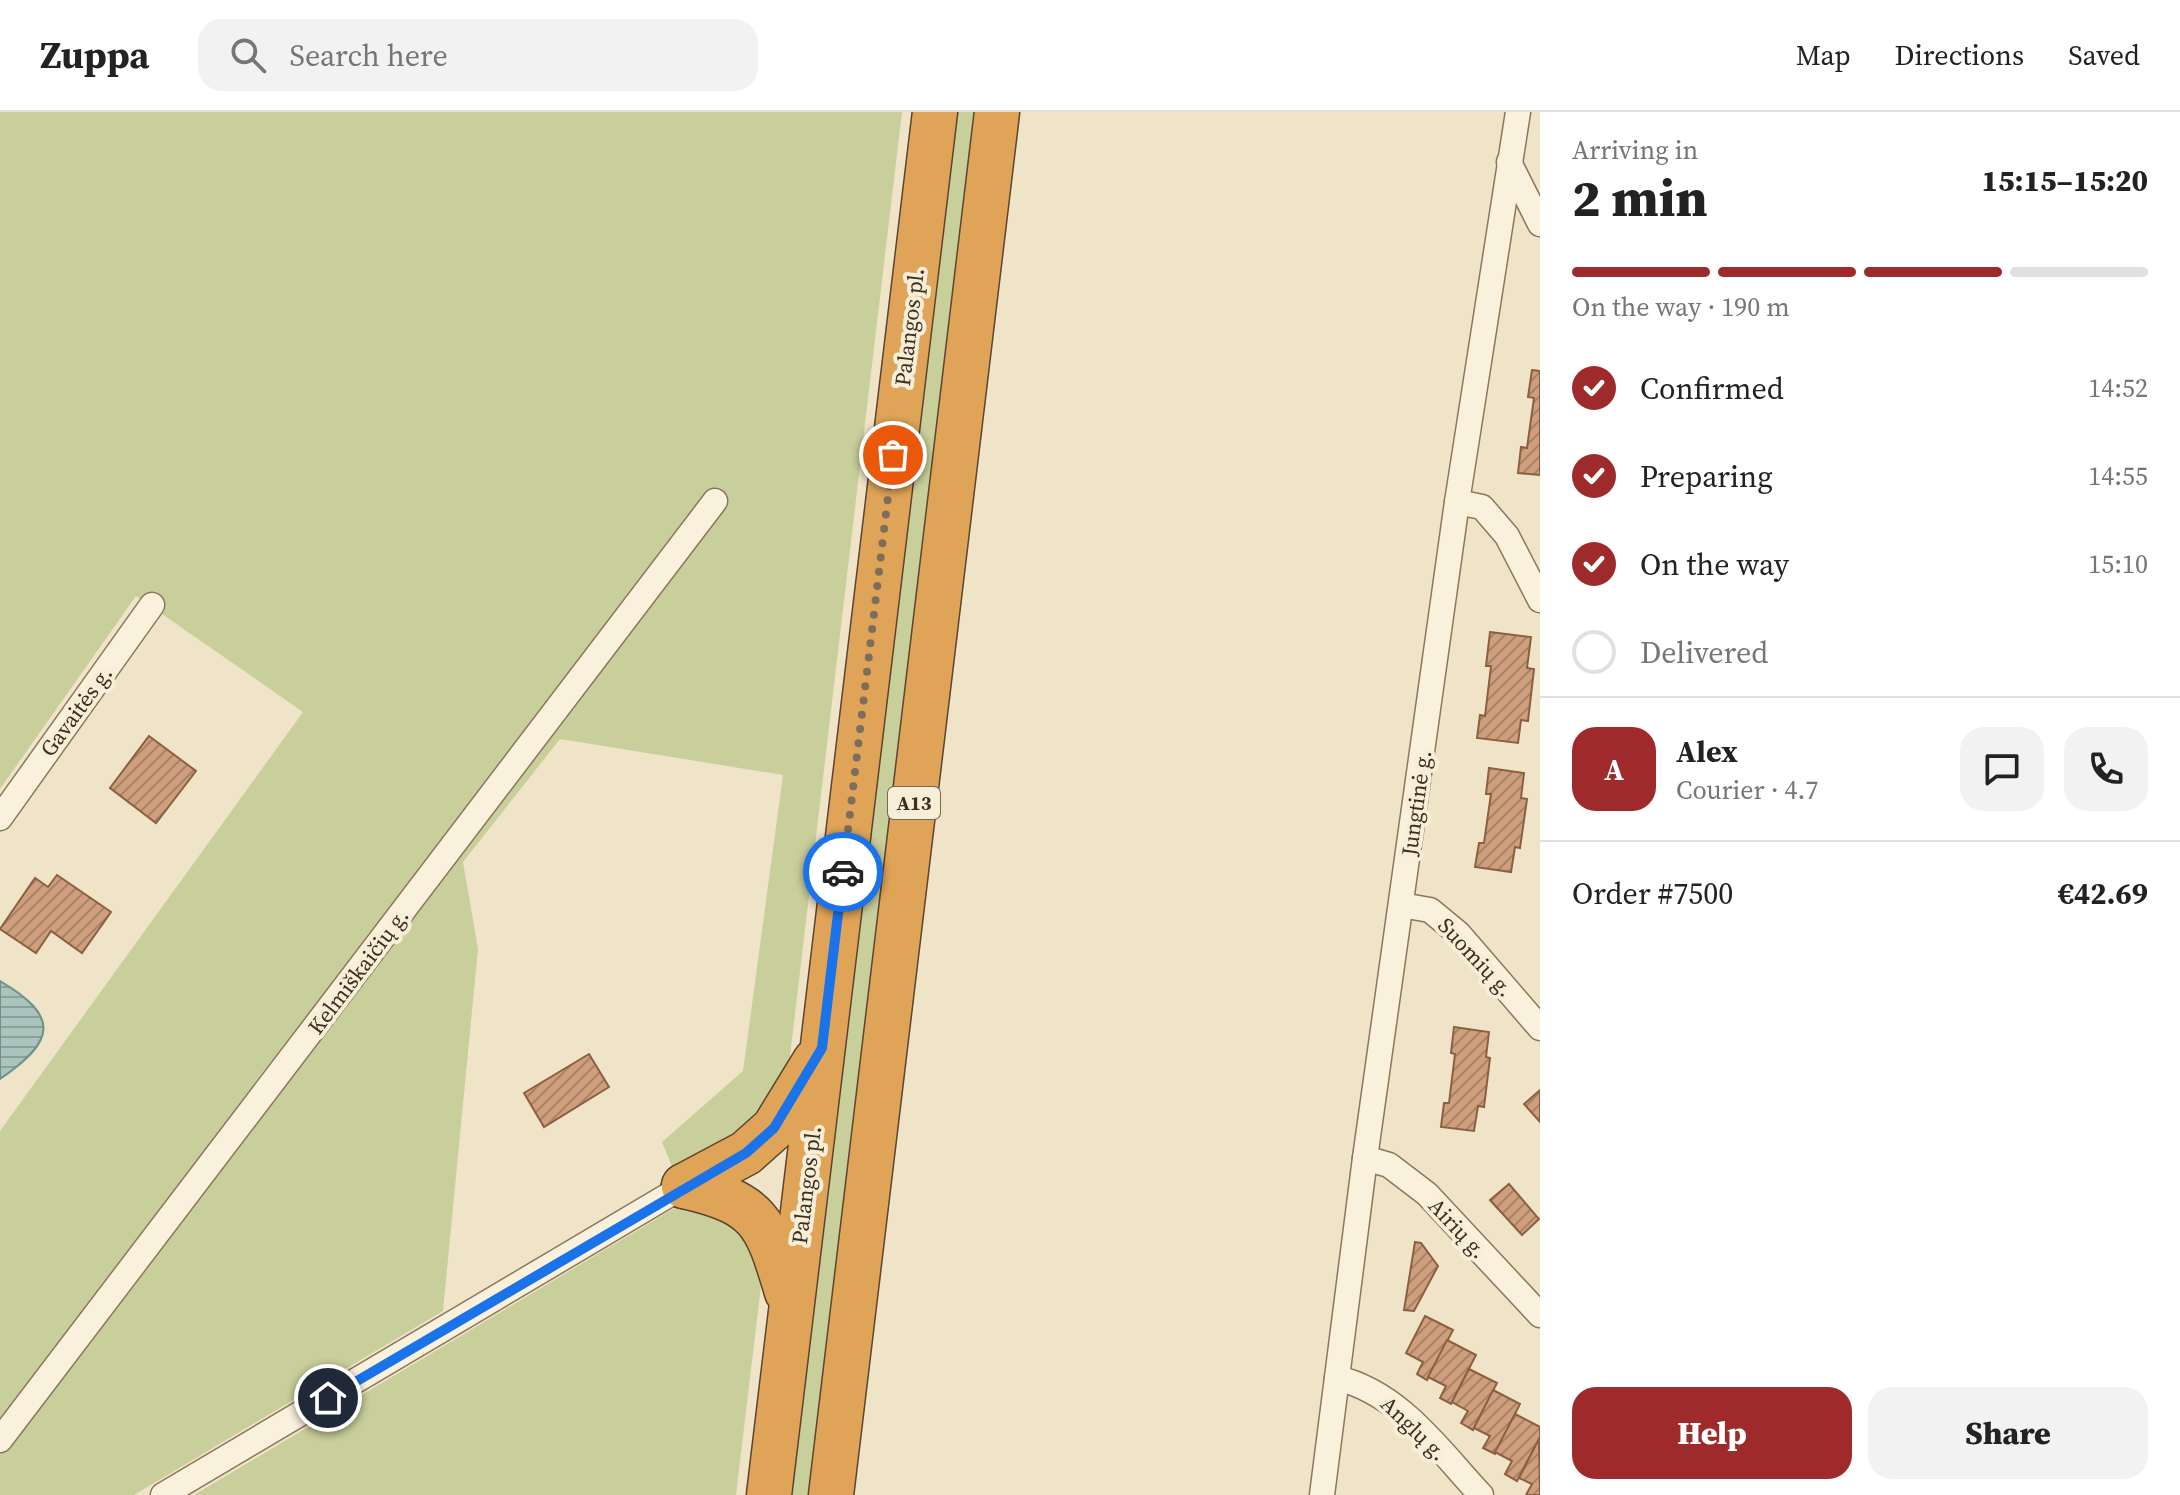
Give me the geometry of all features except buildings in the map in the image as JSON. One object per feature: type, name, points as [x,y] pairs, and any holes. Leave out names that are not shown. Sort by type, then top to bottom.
[{"type":"highway","name":"Palangos pl.","points":[[769,1495],[935,112]]},
{"type":"highway","name":"A13","points":[[831,1495],[997,112]]},
{"type":"highway","points":[[684,1186],[746,1153],[774,1128],[822,1048]]},
{"type":"highway","points":[[684,1186],[723,1195],[754,1214],[772,1241],[791,1306]]},
{"type":"street","name":"Jungtinė g.","points":[[1322,1495],[1365,1158],[1457,502],[1518,112]]},
{"type":"street","points":[[1509,162],[1540,224]]},
{"type":"street","name":"Kelmiškaičių g.","points":[[0,1440],[715,501]]},
{"type":"street","points":[[1457,502],[1482,507],[1499,526],[1540,600]]},
{"type":"street","name":"Gavaitės g.","points":[[0,818],[152,605]]},
{"type":"street","name":"Suomių g.","points":[[1401,905],[1430,910],[1459,934],[1540,1028]]},
{"type":"street","name":"Airių g.","points":[[1365,1158],[1389,1165],[1427,1194],[1540,1315]]},
{"type":"street","points":[[163,1495],[684,1186]]},
{"type":"street","name":"Anglų g.","points":[[1337,1378],[1366,1385],[1398,1406],[1481,1495]]},
{"type":"green space","points":[[0,112],[902,112],[788,1073],[751,1130],[673,1169],[662,1142],[743,1071],[783,775],[560,739],[463,862],[478,949],[443,1311],[134,1495],[0,1495],[0,1131],[303,712],[136,596],[0,789]]},
{"type":"green space","points":[[955,112],[977,112],[809,1495],[789,1495]]},
{"type":"green space","points":[[680,1205],[726,1211],[749,1241],[761,1286],[736,1495],[194,1495]]},
{"type":"water","points":[[0,981],[33,1006],[41,1017],[44,1029],[32,1053],[0,1079]]},
{"type":"way so far","points":[[843,872],[893,455]]},
{"type":"route","points":[[328,1398],[684,1186],[746,1153],[774,1128],[822,1048],[843,872]]}]
